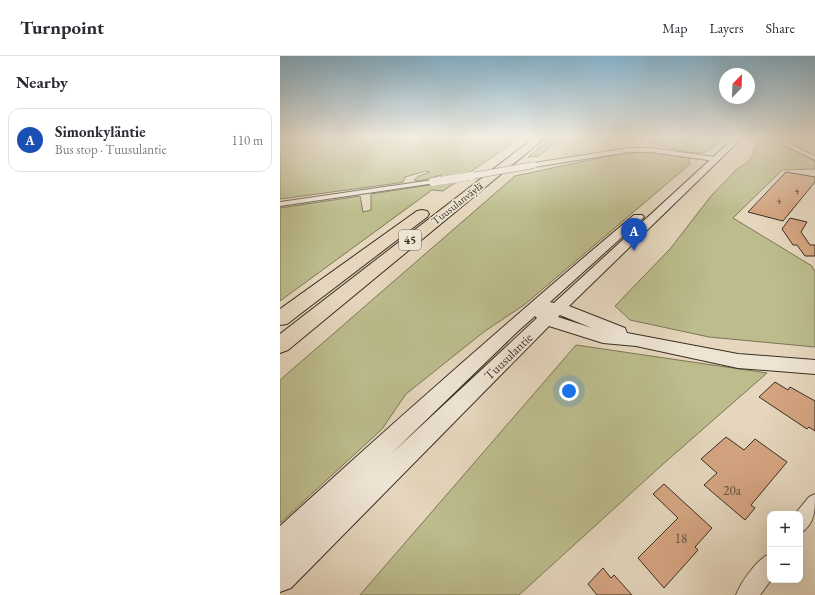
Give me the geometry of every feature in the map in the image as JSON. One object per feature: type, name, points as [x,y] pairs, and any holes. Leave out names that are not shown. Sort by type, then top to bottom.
[{"type":"highway","name":"Tuusulanväylä","points":[[280,320],[494,162]]},
{"type":"highway","name":"Tuusulanväylä","points":[[280,345],[509,162]]},
{"type":"main road","name":"Tuusulantie","points":[[676,183],[704,162]]},
{"type":"main road","name":"Tuusulantie","points":[[280,545],[378,450],[547,311],[705,162]]},
{"type":"main road","name":"Tuusulantie","points":[[280,577],[547,311],[653,203]]},
{"type":"main road","points":[[547,311],[603,337],[636,340],[692,353],[738,361],[815,367]]},
{"type":"street","points":[[280,204],[433,182],[552,162]]},
{"type":"street","points":[[803,519],[815,503]]},
{"type":"street","points":[[747,595],[767,568]]},
{"type":"green space","points":[[280,162],[485,162],[443,191],[432,190],[280,301],[280,208],[360,196],[363,212],[371,210],[371,194],[436,184],[441,175],[420,181],[414,180],[419,176],[430,172],[426,171],[405,177],[403,182],[399,183],[280,199]]},
{"type":"green space","points":[[580,162],[690,162],[690,164],[524,305],[485,331],[406,394],[382,429],[280,523],[280,380],[515,176]]},
{"type":"green space","points":[[747,162],[815,162],[815,169],[782,170],[733,218],[812,266],[815,272],[815,347],[709,337],[630,320],[615,306],[670,249],[711,196],[736,170]]},
{"type":"green space","points":[[576,345],[767,373],[662,465],[519,595],[360,595]]},
{"type":"building","points":[[786,172],[815,177],[815,182],[783,221],[748,212]]},
{"type":"building","points":[[790,218],[807,222],[801,232],[810,245],[815,245],[815,256],[805,256],[797,245],[793,245],[782,229]]},
{"type":"building","points":[[775,382],[788,390],[790,387],[815,401],[815,431],[809,427],[807,429],[759,397]]},
{"type":"building","points":[[726,437],[744,450],[755,439],[787,462],[751,505],[755,508],[745,520],[704,485],[717,473],[701,459]]},
{"type":"building","points":[[664,484],[712,528],[695,547],[698,550],[664,588],[638,558],[678,518],[653,494]]},
{"type":"building","points":[[603,568],[611,578],[614,575],[632,595],[597,595],[588,584]]},
{"type":"place","name":"Simonkyläntie","points":[[634,251]]}]
